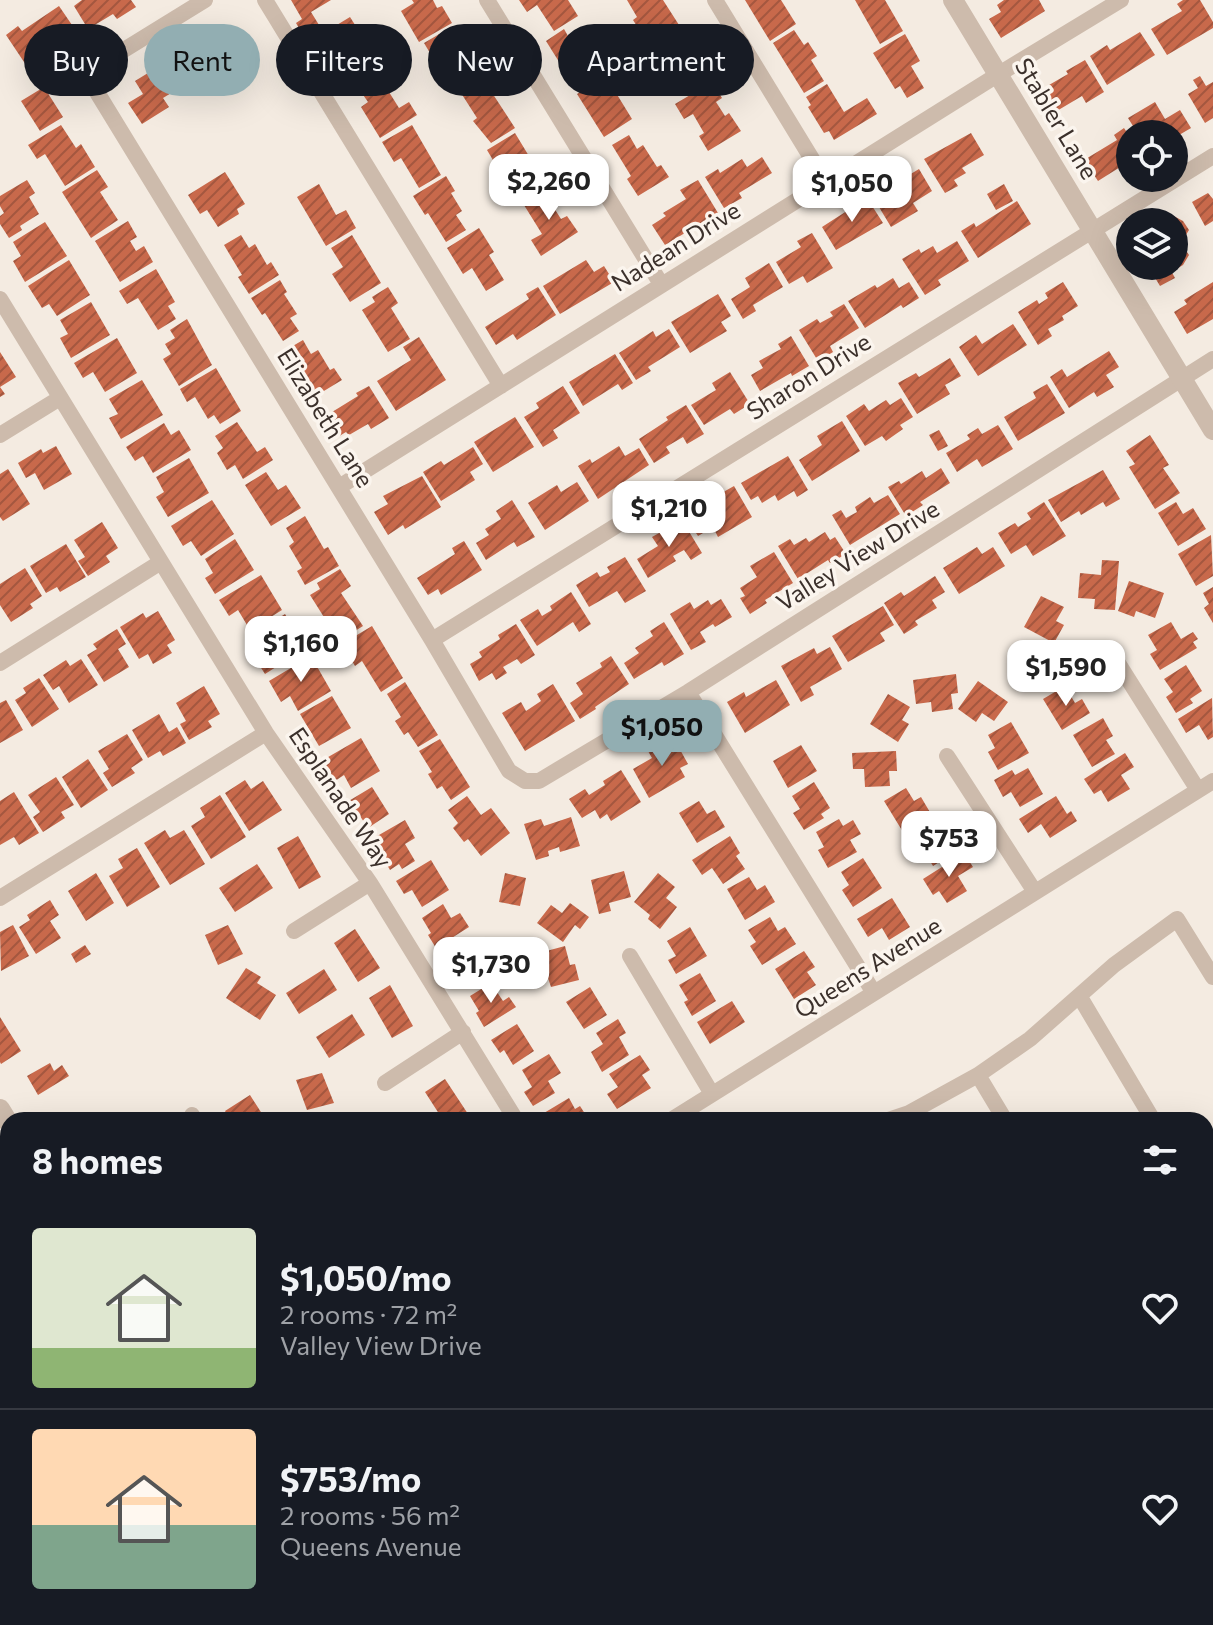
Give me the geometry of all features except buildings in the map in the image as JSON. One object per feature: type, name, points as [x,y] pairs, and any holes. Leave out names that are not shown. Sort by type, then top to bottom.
[{"type":"street","name":"Elizabeth Lane","points":[[205,0],[106,61],[93,74],[95,89],[509,771],[525,781]]},
{"type":"street","points":[[265,0],[501,386]]},
{"type":"street","points":[[487,0],[661,284]]},
{"type":"street","points":[[715,0],[826,182]]},
{"type":"street","name":"Stabler Lane","points":[[953,0],[1213,430]]},
{"type":"street","name":"Nadean Drive","points":[[339,487],[1121,0]]},
{"type":"street","name":"Sharon Drive","points":[[432,640],[1213,156]]},
{"type":"street","name":"Esplanade Way","points":[[0,299],[266,733],[370,883],[511,1112]]},
{"type":"street","name":"Valley View Drive","points":[[525,781],[539,781],[688,692],[1213,359]]},
{"type":"street","points":[[0,435],[60,398]]},
{"type":"street","points":[[0,663],[161,562]]},
{"type":"street","points":[[1111,652],[1209,784]]},
{"type":"street","points":[[688,692],[874,993]]},
{"type":"street","points":[[0,898],[266,733]]},
{"type":"street","points":[[947,756],[1035,892]]},
{"type":"street","name":"Queens Avenue","points":[[684,1112],[1209,784]]},
{"type":"street","points":[[294,931],[370,883]]},
{"type":"street","points":[[911,1112],[978,1075],[1030,1039],[1114,965],[1177,919],[1213,977]]},
{"type":"street","points":[[630,956],[712,1094]]},
{"type":"street","points":[[1080,997],[1148,1112]]},
{"type":"street","points":[[385,1083],[463,1032]]},
{"type":"street","points":[[978,1075],[1000,1112]]}]
